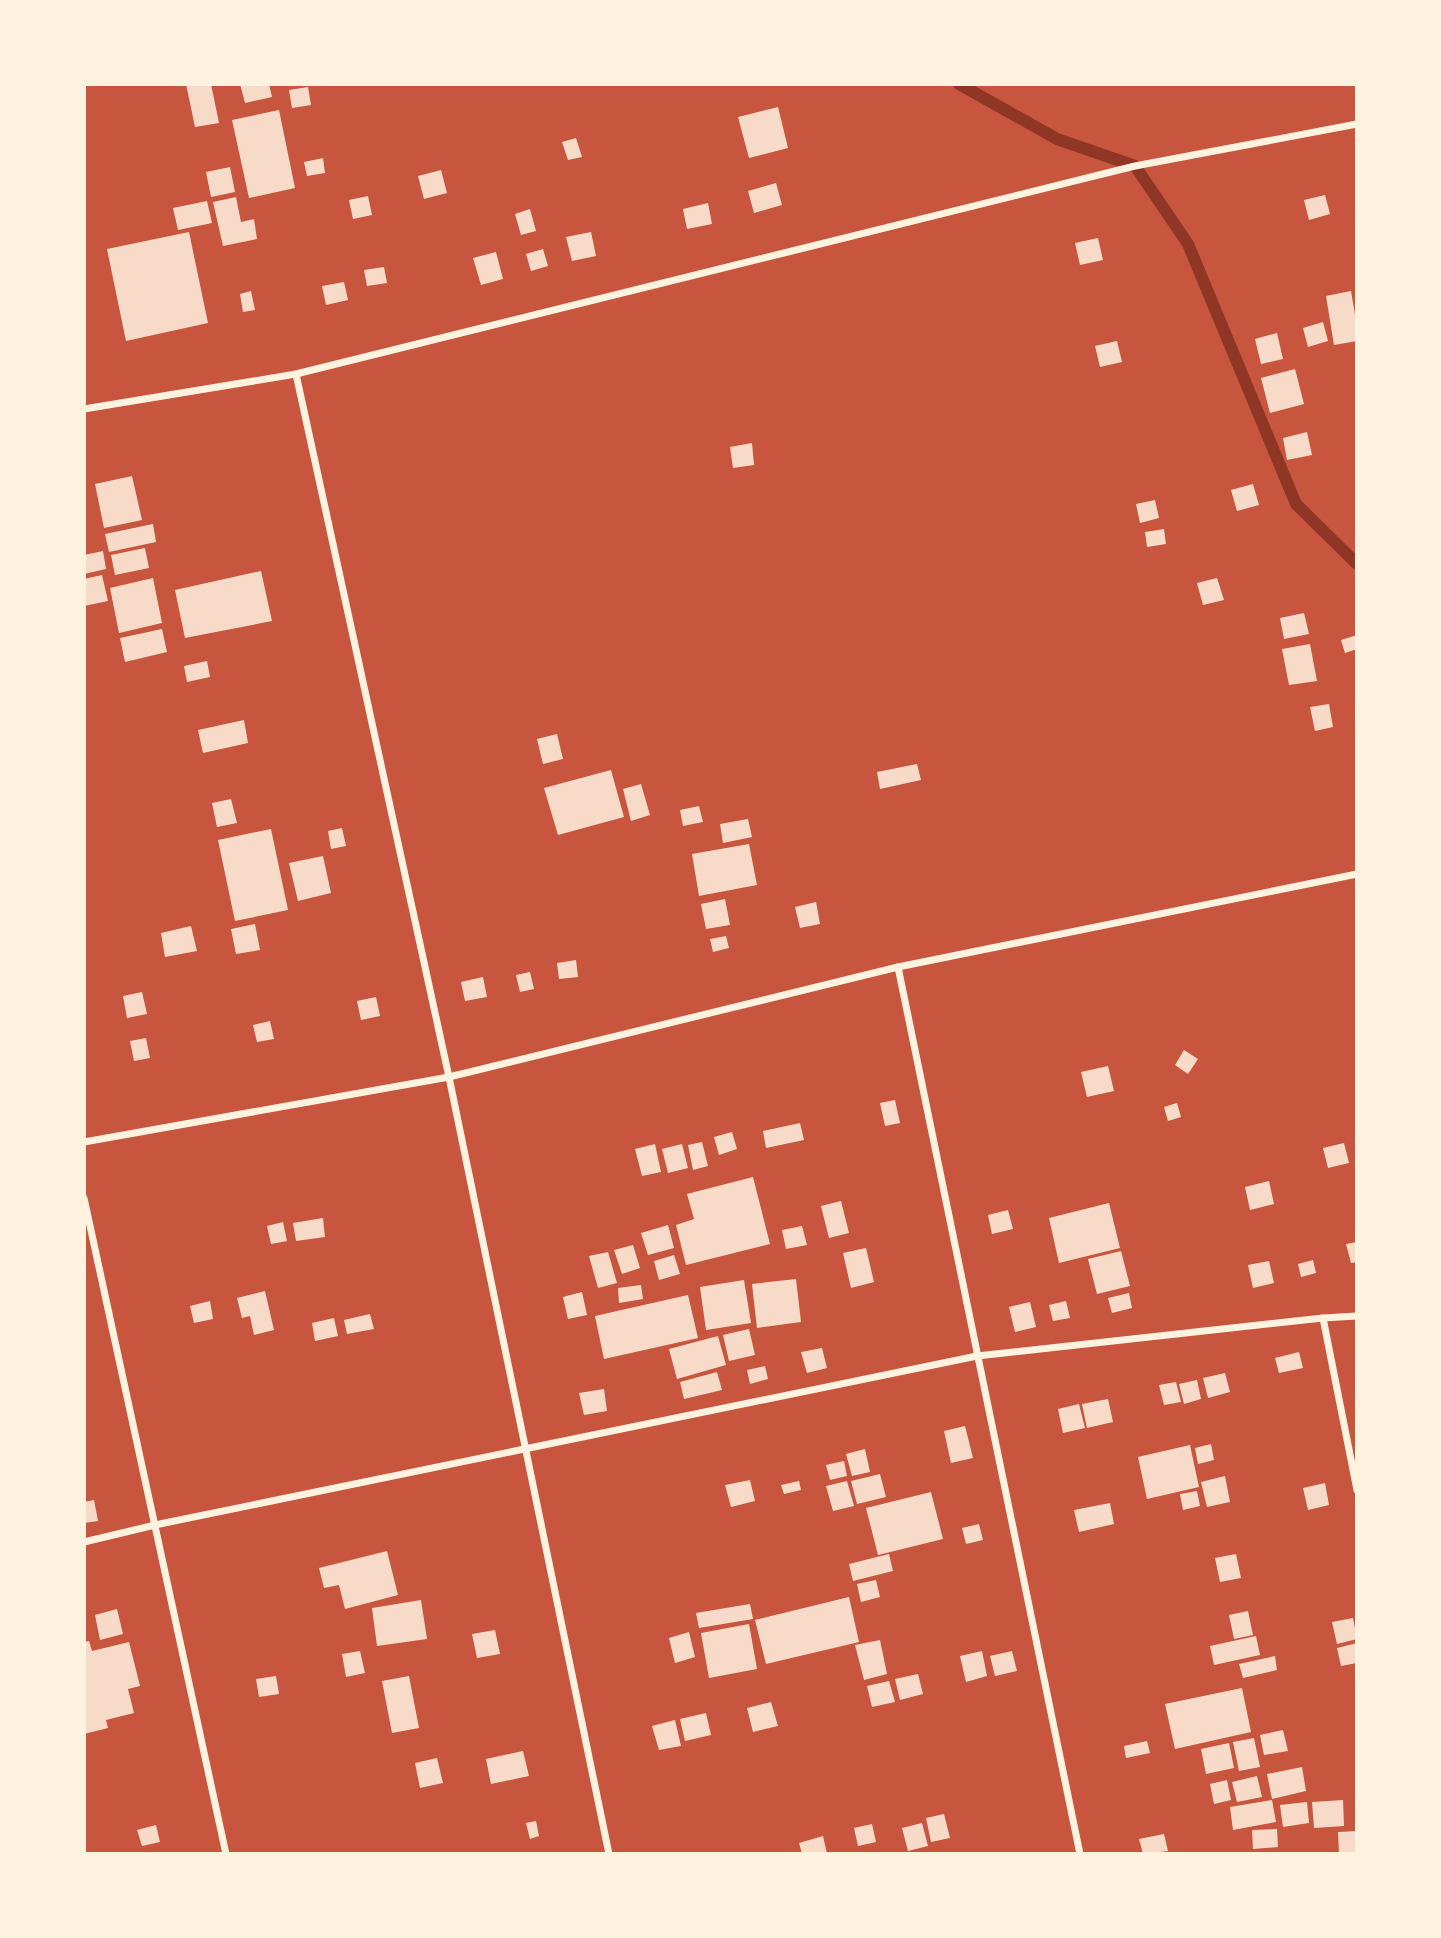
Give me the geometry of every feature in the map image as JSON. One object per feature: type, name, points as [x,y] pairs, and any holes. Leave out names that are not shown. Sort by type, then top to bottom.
[{"type":"street","points":[[84,410],[296,374],[1135,166],[1357,124]]},
{"type":"street","points":[[296,374],[449,1077],[610,1854]]},
{"type":"street","points":[[84,1142],[449,1077],[898,967],[1357,874]]},
{"type":"street","points":[[898,967],[1080,1854]]},
{"type":"street","points":[[84,1198],[226,1854]]},
{"type":"street","points":[[84,1542],[155,1525],[977,1356],[1357,1316]]},
{"type":"street","points":[[1323,1318],[1357,1490]]},
{"type":"building","points":[[186,84],[211,84],[219,123],[195,127]]},
{"type":"building","points":[[240,84],[269,84],[272,97],[245,103]]},
{"type":"building","points":[[308,87],[311,105],[292,108],[289,90]]},
{"type":"building","points":[[778,107],[788,148],[749,158],[738,117]]},
{"type":"building","points":[[279,110],[295,188],[249,198],[232,120]]},
{"type":"building","points":[[576,138],[582,157],[568,160],[562,142]]},
{"type":"building","points":[[323,158],[325,173],[307,176],[304,162]]},
{"type":"building","points":[[230,167],[235,192],[211,197],[206,172]]},
{"type":"building","points":[[441,170],[447,193],[424,199],[418,176]]},
{"type":"building","points":[[776,183],[782,205],[754,213],[748,191]]},
{"type":"building","points":[[1325,195],[1330,214],[1309,220],[1304,200]]},
{"type":"building","points":[[368,196],[372,215],[353,219],[349,200]]},
{"type":"building","points":[[236,197],[241,222],[254,219],[257,239],[223,246],[213,202]]},
{"type":"building","points":[[207,201],[212,223],[178,230],[173,208]]},
{"type":"building","points":[[708,203],[712,224],[687,229],[683,209]]},
{"type":"building","points":[[530,209],[536,231],[521,235],[515,214]]},
{"type":"building","points":[[189,232],[208,323],[126,341],[107,249]]},
{"type":"building","points":[[591,232],[596,256],[572,261],[566,237]]},
{"type":"building","points":[[1098,238],[1103,260],[1080,265],[1075,243]]},
{"type":"building","points":[[543,249],[548,266],[531,271],[526,254]]},
{"type":"building","points":[[496,252],[503,279],[481,285],[473,258]]},
{"type":"building","points":[[384,267],[387,283],[367,286],[364,270]]},
{"type":"building","points":[[344,282],[348,300],[326,305],[322,286]]},
{"type":"building","points":[[251,291],[255,310],[243,312],[240,294]]},
{"type":"building","points":[[1351,291],[1357,341],[1334,345],[1326,296]]},
{"type":"building","points":[[1323,322],[1328,341],[1308,347],[1303,328]]},
{"type":"building","points":[[1277,333],[1283,359],[1261,364],[1255,339]]},
{"type":"building","points":[[1117,341],[1122,362],[1100,367],[1095,346]]},
{"type":"building","points":[[1295,369],[1304,404],[1270,413],[1261,378]]},
{"type":"building","points":[[1307,432],[1312,455],[1287,460],[1283,438]]},
{"type":"building","points":[[752,443],[754,465],[733,468],[730,447]]},
{"type":"building","points":[[132,476],[142,520],[104,528],[95,484]]},
{"type":"building","points":[[1253,484],[1259,505],[1237,511],[1231,490]]},
{"type":"building","points":[[1155,500],[1159,518],[1140,523],[1136,504]]},
{"type":"building","points":[[153,524],[156,542],[109,552],[105,534]]},
{"type":"building","points":[[1164,529],[1166,544],[1147,547],[1145,532]]},
{"type":"building","points":[[145,548],[149,568],[115,575],[111,555]]},
{"type":"building","points":[[103,551],[106,569],[84,574],[84,555]]},
{"type":"building","points":[[261,571],[272,621],[185,638],[175,590]]},
{"type":"building","points":[[102,575],[108,601],[84,606],[84,579]]},
{"type":"building","points":[[153,578],[162,623],[119,633],[110,588]]},
{"type":"building","points":[[1217,578],[1224,600],[1203,605],[1197,583]]},
{"type":"building","points":[[1304,613],[1309,634],[1284,639],[1280,618]]},
{"type":"building","points":[[162,629],[167,652],[125,662],[120,638]]},
{"type":"building","points":[[1357,635],[1357,649],[1345,653],[1341,640]]},
{"type":"building","points":[[1310,644],[1317,681],[1289,685],[1282,649]]},
{"type":"building","points":[[207,661],[210,677],[187,682],[184,666]]},
{"type":"building","points":[[1329,704],[1333,727],[1315,731],[1310,707]]},
{"type":"building","points":[[244,720],[248,743],[203,753],[198,730]]},
{"type":"building","points":[[557,734],[563,759],[543,764],[537,739]]},
{"type":"building","points":[[917,764],[921,780],[880,789],[877,772]]},
{"type":"building","points":[[611,770],[624,817],[558,835],[544,788]]},
{"type":"building","points":[[641,784],[650,815],[631,821],[623,789]]},
{"type":"building","points":[[231,799],[237,823],[217,827],[212,803]]},
{"type":"building","points":[[699,806],[703,822],[683,826],[680,810]]},
{"type":"building","points":[[748,819],[752,837],[723,843],[720,824]]},
{"type":"building","points":[[342,828],[346,846],[331,849],[328,831]]},
{"type":"building","points":[[271,829],[288,910],[235,921],[218,840]]},
{"type":"building","points":[[749,844],[757,885],[699,896],[692,854]]},
{"type":"building","points":[[323,856],[331,893],[298,901],[289,863]]},
{"type":"building","points":[[725,899],[730,925],[706,929],[701,904]]},
{"type":"building","points":[[816,902],[820,924],[800,928],[795,907]]},
{"type":"building","points":[[255,924],[260,950],[236,954],[231,929]]},
{"type":"building","points":[[191,926],[197,951],[165,957],[161,933]]},
{"type":"building","points":[[726,936],[729,948],[713,952],[710,939]]},
{"type":"building","points":[[576,960],[578,977],[559,979],[557,963]]},
{"type":"building","points":[[530,972],[534,989],[520,992],[516,975]]},
{"type":"building","points":[[483,977],[487,997],[465,1001],[461,982]]},
{"type":"building","points":[[142,992],[147,1014],[127,1018],[123,996]]},
{"type":"building","points":[[376,997],[380,1016],[361,1020],[357,1001]]},
{"type":"building","points":[[270,1021],[274,1039],[257,1042],[253,1025]]},
{"type":"building","points":[[146,1038],[150,1058],[134,1061],[130,1041]]},
{"type":"building","points":[[1184,1050],[1198,1059],[1188,1074],[1175,1065]]},
{"type":"building","points":[[1108,1066],[1114,1091],[1087,1097],[1081,1072]]},
{"type":"building","points":[[895,1100],[900,1123],[885,1126],[880,1103]]},
{"type":"building","points":[[1177,1103],[1181,1117],[1168,1121],[1164,1107]]},
{"type":"building","points":[[800,1123],[804,1140],[766,1148],[763,1131]]},
{"type":"building","points":[[732,1132],[737,1149],[719,1155],[714,1137]]},
{"type":"building","points":[[702,1142],[708,1166],[693,1170],[688,1145]]},
{"type":"building","points":[[1344,1143],[1349,1163],[1328,1168],[1323,1148]]},
{"type":"building","points":[[655,1144],[661,1172],[642,1176],[635,1149]]},
{"type":"building","points":[[682,1144],[688,1168],[668,1173],[662,1149]]},
{"type":"building","points":[[753,1177],[770,1244],[686,1265],[676,1225],[694,1219],[687,1194]]},
{"type":"building","points":[[1269,1181],[1274,1204],[1250,1210],[1245,1187]]},
{"type":"building","points":[[841,1201],[849,1233],[829,1238],[821,1206]]},
{"type":"building","points":[[1109,1203],[1120,1248],[1059,1263],[1049,1218]]},
{"type":"building","points":[[1008,1210],[1013,1229],[992,1234],[988,1215]]},
{"type":"building","points":[[323,1218],[325,1237],[296,1241],[293,1223]]},
{"type":"building","points":[[283,1222],[287,1241],[271,1244],[267,1226]]},
{"type":"building","points":[[668,1225],[674,1248],[648,1255],[641,1233]]},
{"type":"building","points":[[802,1226],[807,1245],[786,1249],[782,1230]]},
{"type":"building","points":[[1357,1242],[1357,1262],[1351,1263],[1346,1244]]},
{"type":"building","points":[[633,1245],[640,1268],[622,1274],[614,1250]]},
{"type":"building","points":[[866,1248],[874,1282],[851,1288],[843,1253]]},
{"type":"building","points":[[1121,1251],[1130,1286],[1097,1294],[1088,1259]]},
{"type":"building","points":[[608,1252],[617,1283],[598,1288],[589,1256]]},
{"type":"building","points":[[674,1255],[680,1274],[659,1280],[654,1261]]},
{"type":"building","points":[[1313,1260],[1316,1273],[1301,1277],[1298,1264]]},
{"type":"building","points":[[1269,1261],[1274,1283],[1253,1288],[1248,1265]]},
{"type":"building","points":[[796,1279],[801,1322],[757,1328],[752,1284]]},
{"type":"building","points":[[744,1280],[751,1323],[706,1330],[700,1287]]},
{"type":"building","points":[[641,1285],[643,1299],[619,1303],[618,1288]]},
{"type":"building","points":[[265,1291],[274,1330],[254,1335],[250,1316],[242,1318],[237,1298]]},
{"type":"building","points":[[582,1292],[587,1315],[568,1319],[563,1297]]},
{"type":"building","points":[[1129,1293],[1132,1308],[1112,1313],[1108,1298]]},
{"type":"building","points":[[688,1295],[698,1338],[604,1359],[595,1316]]},
{"type":"building","points":[[210,1301],[213,1319],[194,1323],[190,1306]]},
{"type":"building","points":[[1066,1301],[1070,1318],[1053,1321],[1049,1305]]},
{"type":"building","points":[[1030,1302],[1036,1327],[1015,1332],[1009,1307]]},
{"type":"building","points":[[370,1314],[374,1329],[347,1334],[344,1320]]},
{"type":"building","points":[[334,1318],[338,1336],[315,1341],[312,1323]]},
{"type":"building","points":[[749,1329],[755,1355],[729,1361],[723,1335]]},
{"type":"building","points":[[718,1336],[726,1365],[677,1379],[669,1349]]},
{"type":"building","points":[[822,1348],[827,1368],[807,1373],[801,1352]]},
{"type":"building","points":[[1299,1352],[1303,1368],[1279,1373],[1275,1358]]},
{"type":"building","points":[[765,1366],[768,1379],[750,1384],[747,1370]]},
{"type":"building","points":[[717,1372],[722,1390],[684,1399],[680,1382]]},
{"type":"building","points":[[1225,1373],[1230,1392],[1208,1398],[1203,1378]]},
{"type":"building","points":[[1197,1380],[1201,1399],[1184,1404],[1179,1384]]},
{"type":"building","points":[[1176,1382],[1181,1402],[1164,1405],[1159,1385]]},
{"type":"building","points":[[604,1389],[607,1411],[584,1415],[579,1393]]},
{"type":"building","points":[[1108,1399],[1113,1422],[1087,1428],[1082,1404]]},
{"type":"building","points":[[1079,1404],[1085,1428],[1063,1433],[1058,1409]]},
{"type":"building","points":[[965,1426],[973,1458],[951,1463],[944,1431]]},
{"type":"building","points":[[1211,1444],[1214,1460],[1198,1464],[1195,1448]]},
{"type":"building","points":[[1190,1445],[1199,1487],[1147,1499],[1138,1457]]},
{"type":"building","points":[[865,1449],[870,1472],[852,1476],[846,1454]]},
{"type":"building","points":[[844,1461],[847,1476],[830,1480],[826,1465]]},
{"type":"building","points":[[880,1474],[886,1497],[857,1504],[851,1481]]},
{"type":"building","points":[[1225,1476],[1230,1502],[1207,1507],[1201,1482]]},
{"type":"building","points":[[750,1480],[755,1501],[731,1507],[725,1485]]},
{"type":"building","points":[[799,1481],[801,1490],[784,1494],[781,1485]]},
{"type":"building","points":[[847,1481],[854,1506],[833,1511],[826,1486]]},
{"type":"building","points":[[1325,1483],[1329,1505],[1308,1510],[1303,1488]]},
{"type":"building","points":[[1197,1491],[1200,1506],[1183,1510],[1180,1494]]},
{"type":"building","points":[[931,1492],[943,1539],[878,1555],[866,1508]]},
{"type":"building","points":[[94,1500],[98,1521],[84,1523],[84,1502]]},
{"type":"building","points":[[1110,1503],[1114,1524],[1079,1532],[1074,1510]]},
{"type":"building","points":[[979,1524],[983,1540],[966,1544],[962,1528]]},
{"type":"building","points":[[387,1551],[398,1595],[345,1609],[339,1585],[324,1588],[319,1568]]},
{"type":"building","points":[[889,1554],[893,1571],[853,1581],[849,1564]]},
{"type":"building","points":[[1236,1554],[1241,1578],[1220,1582],[1215,1558]]},
{"type":"building","points":[[876,1580],[880,1597],[861,1602],[857,1584]]},
{"type":"building","points":[[849,1597],[859,1642],[766,1664],[755,1620]]},
{"type":"building","points":[[421,1600],[427,1639],[377,1646],[372,1608]]},
{"type":"building","points":[[750,1604],[753,1619],[699,1628],[696,1613]]},
{"type":"building","points":[[117,1609],[123,1634],[100,1640],[95,1615]]},
{"type":"building","points":[[1248,1611],[1253,1635],[1234,1639],[1229,1615]]},
{"type":"building","points":[[1353,1618],[1357,1639],[1337,1644],[1332,1622]]},
{"type":"building","points":[[749,1624],[757,1669],[709,1678],[701,1633]]},
{"type":"building","points":[[495,1630],[500,1654],[477,1658],[472,1634]]},
{"type":"building","points":[[689,1632],[695,1657],[675,1663],[669,1638]]},
{"type":"building","points":[[1256,1636],[1260,1655],[1214,1665],[1210,1646]]},
{"type":"building","points":[[880,1640],[887,1674],[864,1680],[855,1645]]},
{"type":"building","points":[[89,1641],[92,1651],[129,1642],[140,1686],[128,1689],[134,1713],[106,1720],[108,1728],[84,1734],[84,1642]]},
{"type":"building","points":[[1357,1643],[1357,1663],[1341,1666],[1337,1648]]},
{"type":"building","points":[[360,1651],[365,1673],[346,1677],[342,1654]]},
{"type":"building","points":[[982,1651],[987,1676],[966,1682],[960,1656]]},
{"type":"building","points":[[1012,1651],[1017,1671],[995,1676],[990,1656]]},
{"type":"building","points":[[1275,1656],[1277,1670],[1243,1678],[1239,1664]]},
{"type":"building","points":[[918,1674],[923,1694],[900,1700],[895,1679]]},
{"type":"building","points":[[276,1676],[279,1694],[259,1697],[256,1679]]},
{"type":"building","points":[[409,1676],[419,1728],[392,1733],[382,1681]]},
{"type":"building","points":[[889,1681],[895,1702],[872,1707],[867,1686]]},
{"type":"building","points":[[1242,1688],[1251,1732],[1175,1749],[1165,1704]]},
{"type":"building","points":[[771,1702],[778,1726],[753,1732],[747,1708]]},
{"type":"building","points":[[706,1713],[711,1735],[685,1741],[680,1719]]},
{"type":"building","points":[[675,1720],[681,1746],[659,1750],[652,1726]]},
{"type":"building","points":[[1283,1730],[1288,1751],[1264,1755],[1260,1735]]},
{"type":"building","points":[[1254,1738],[1260,1767],[1239,1771],[1233,1742]]},
{"type":"building","points":[[1147,1741],[1150,1753],[1126,1758],[1124,1746]]},
{"type":"building","points":[[1229,1743],[1234,1768],[1206,1774],[1201,1749]]},
{"type":"building","points":[[523,1751],[529,1776],[491,1784],[486,1759]]},
{"type":"building","points":[[437,1758],[443,1783],[420,1788],[415,1763]]},
{"type":"building","points":[[1302,1767],[1306,1791],[1272,1799],[1267,1774]]},
{"type":"building","points":[[1257,1776],[1262,1797],[1237,1802],[1232,1782]]},
{"type":"building","points":[[1227,1780],[1231,1800],[1214,1804],[1210,1784]]},
{"type":"building","points":[[1272,1800],[1276,1822],[1233,1830],[1230,1807]]},
{"type":"building","points":[[1343,1800],[1344,1826],[1314,1828],[1312,1802]]},
{"type":"building","points":[[1307,1802],[1309,1823],[1283,1827],[1280,1805]]},
{"type":"building","points":[[944,1814],[950,1838],[931,1842],[926,1818]]},
{"type":"building","points":[[536,1821],[539,1836],[530,1839],[526,1823]]},
{"type":"building","points":[[922,1823],[928,1846],[908,1851],[902,1828]]},
{"type":"building","points":[[872,1824],[876,1842],[858,1846],[854,1828]]},
{"type":"building","points":[[156,1825],[160,1842],[142,1846],[137,1830]]},
{"type":"building","points":[[1277,1829],[1278,1847],[1253,1849],[1252,1830]]},
{"type":"building","points":[[1357,1831],[1357,1854],[1339,1854],[1338,1832]]},
{"type":"building","points":[[1164,1834],[1168,1851],[1143,1854],[1139,1839]]},
{"type":"building","points":[[823,1836],[827,1854],[802,1854],[799,1843]]},
{"type":"waterway","points":[[959,84],[1057,139],[1135,166],[1188,244],[1296,504],[1357,564]]}]
